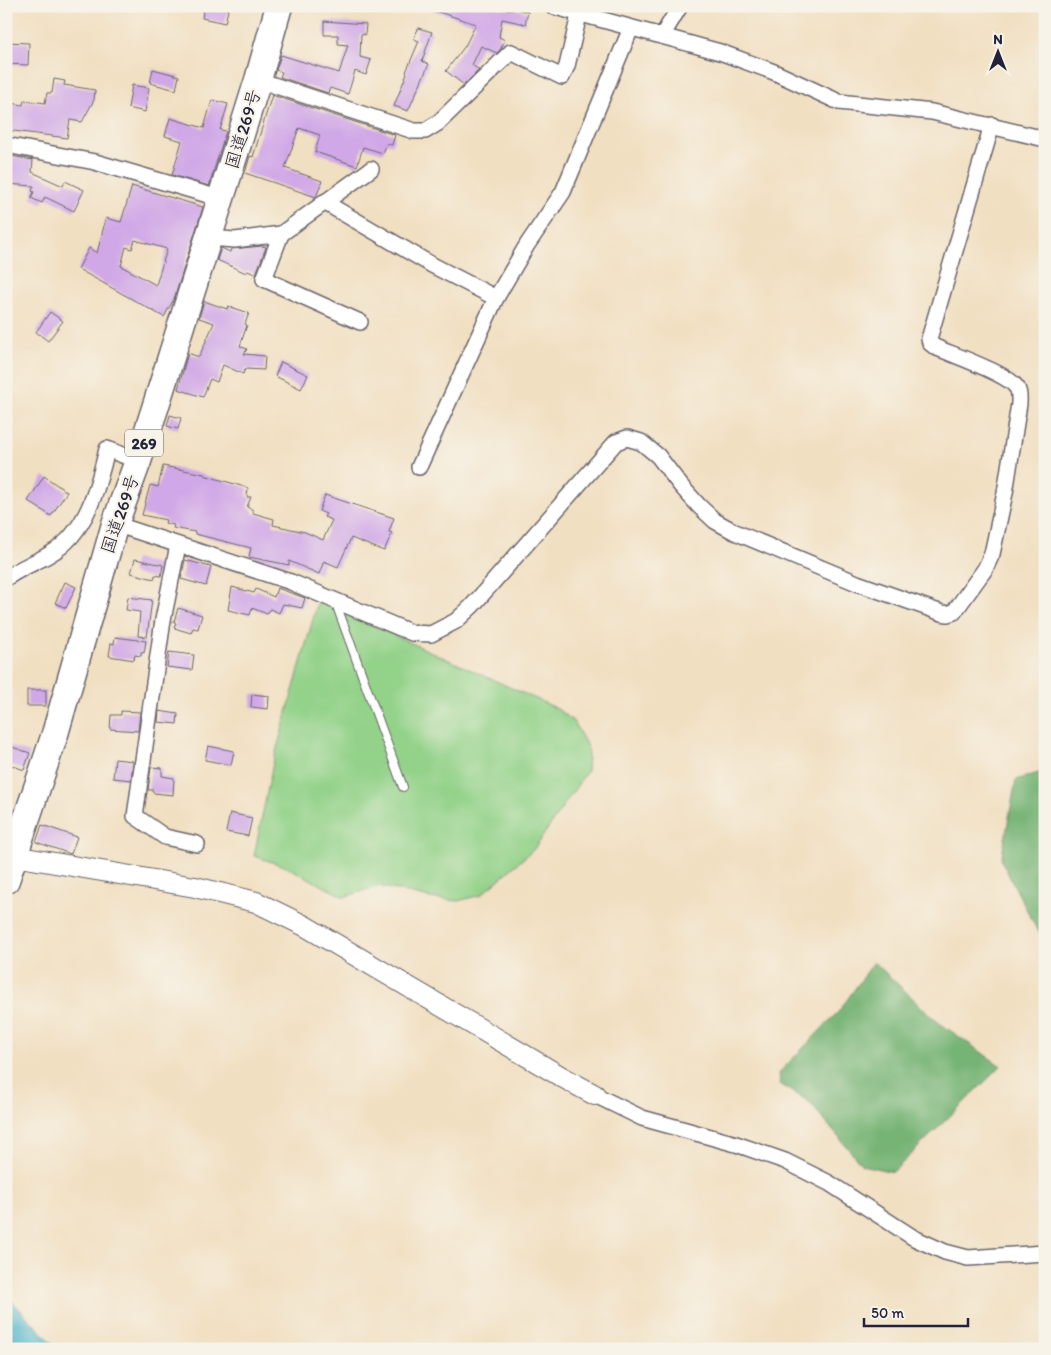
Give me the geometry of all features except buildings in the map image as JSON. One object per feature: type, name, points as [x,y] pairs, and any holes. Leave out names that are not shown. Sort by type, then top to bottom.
[{"type":"highway","name":"国道269号","points":[[10,868],[55,734],[115,524],[138,461],[222,199],[280,6]]},
{"type":"street","points":[[552,6],[579,15],[720,52],[774,72],[839,102],[932,112],[1045,138]]},
{"type":"street","points":[[662,36],[680,6]]},
{"type":"street","points":[[258,80],[414,131],[425,132],[438,123],[510,52],[562,77],[567,66],[579,15]]},
{"type":"street","points":[[419,468],[496,298],[527,245],[563,192],[631,28]]},
{"type":"street","points":[[115,524],[291,582],[412,633],[431,634],[456,621],[472,606],[616,442],[627,438],[641,442],[658,456],[698,506],[715,521],[735,532],[857,583],[942,613],[954,612],[984,570],[992,554],[1005,493],[1019,404],[1017,387],[1006,377],[935,347],[930,343],[929,339],[992,126]]},
{"type":"street","points":[[6,145],[94,162],[222,199]]},
{"type":"street","points":[[208,238],[235,240],[281,234],[371,169]]},
{"type":"street","points":[[324,202],[432,265],[496,298]]},
{"type":"street","points":[[281,234],[264,279],[360,322]]},
{"type":"street","points":[[6,578],[21,567],[51,554],[74,532],[89,510],[100,482],[107,449],[138,461]]},
{"type":"street","points":[[178,545],[163,620],[135,816],[165,837],[197,844]]},
{"type":"street","points":[[6,561],[21,567]]},
{"type":"street","points":[[10,868],[195,887],[256,902],[305,926],[553,1072],[642,1118],[736,1144],[785,1161],[829,1183],[914,1238],[945,1252],[968,1258],[1045,1253]]},
{"type":"lane","points":[[335,600],[403,787]]},
{"type":"green space","points":[[318,601],[556,708],[573,721],[587,746],[587,771],[534,849],[481,895],[458,901],[430,898],[379,886],[344,897],[287,867],[254,856],[273,763]]},
{"type":"green space","points":[[1045,771],[1045,935],[1037,930],[1001,860],[1016,780]]},
{"type":"green space","points":[[874,962],[938,1022],[1001,1066],[893,1172],[862,1165],[808,1101],[780,1084],[779,1073],[839,1011]]},
{"type":"water","points":[[6,1295],[58,1349],[17,1349],[6,1335]]}]
